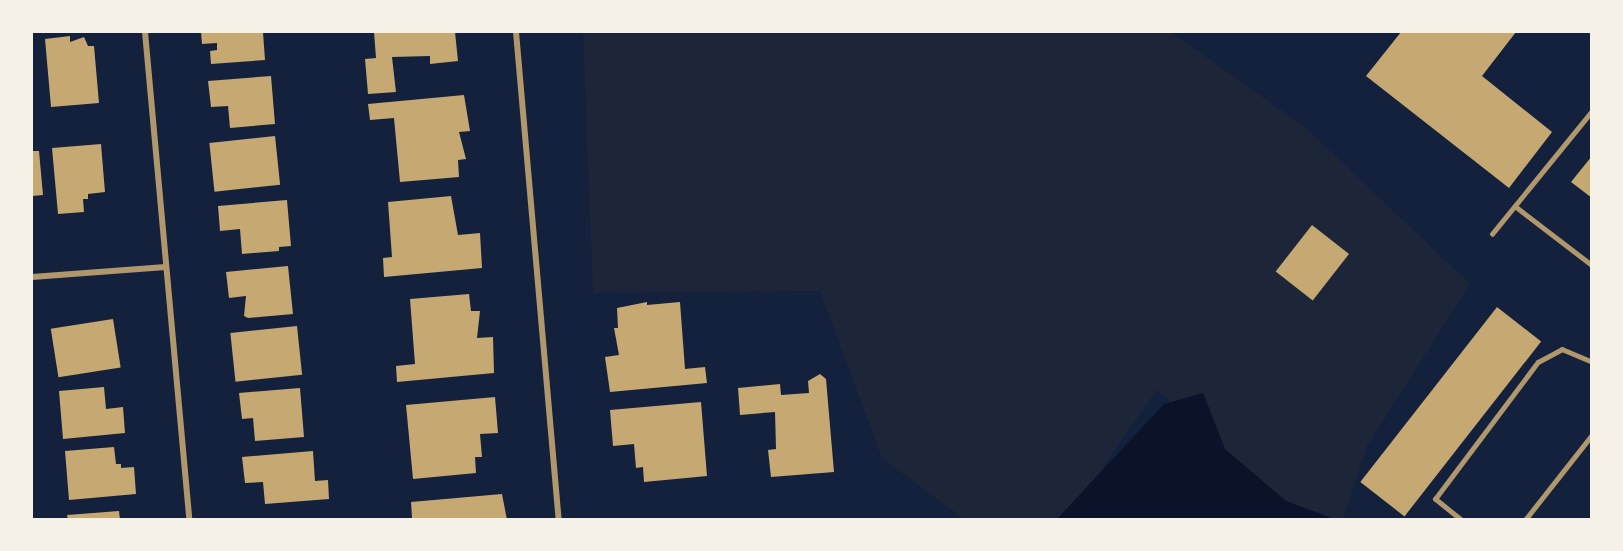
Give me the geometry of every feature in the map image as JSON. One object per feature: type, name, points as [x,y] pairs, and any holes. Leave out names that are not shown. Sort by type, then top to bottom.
[{"type":"street","points":[[145,32],[189,519]]},
{"type":"street","points":[[516,32],[559,519]]},
{"type":"street","points":[[32,277],[166,267]]},
{"type":"lane","points":[[1492,234],[1592,111]]},
{"type":"lane","points":[[1515,206],[1592,265]]},
{"type":"lane","points":[[1461,519],[1435,499],[1538,362],[1562,349],[1592,362]]},
{"type":"lane","points":[[1525,519],[1592,435]]},
{"type":"shaded area","points":[[583,32],[1171,32],[1305,127],[1470,284],[1367,446],[1343,519],[1303,519],[1157,390],[1066,519],[964,519],[882,458],[820,291],[593,293]]},
{"type":"shaded area","points":[[1203,393],[1225,449],[1286,501],[1334,519],[1057,519],[1164,404]]},
{"type":"building","points":[[201,32],[263,32],[265,60],[211,64],[210,51],[217,50],[217,43],[202,44]]},
{"type":"building","points":[[374,32],[455,32],[458,61],[430,64],[430,56],[392,57],[396,92],[368,94],[365,59],[376,58]]},
{"type":"building","points":[[1401,32],[1516,32],[1482,76],[1552,132],[1509,188],[1366,76]]},
{"type":"building","points":[[70,36],[70,42],[84,37],[88,46],[94,46],[99,103],[51,107],[45,39]]},
{"type":"building","points":[[271,76],[275,124],[230,128],[228,106],[211,107],[208,81]]},
{"type":"building","points":[[464,95],[470,131],[459,132],[466,159],[458,160],[459,177],[400,182],[394,118],[370,120],[368,104]]},
{"type":"building","points":[[275,136],[280,185],[214,192],[209,143]]},
{"type":"building","points":[[101,144],[105,192],[88,194],[88,199],[83,199],[84,212],[58,214],[52,148]]},
{"type":"building","points":[[32,151],[39,151],[43,195],[32,196]]},
{"type":"building","points":[[1592,156],[1592,198],[1571,182]]},
{"type":"building","points":[[451,196],[458,235],[480,233],[482,268],[384,277],[383,258],[392,257],[388,202]]},
{"type":"building","points":[[287,200],[291,246],[279,247],[279,251],[242,254],[240,229],[220,231],[218,206]]},
{"type":"building","points":[[1312,225],[1349,254],[1313,300],[1276,271]]},
{"type":"building","points":[[288,266],[293,314],[248,318],[244,316],[246,296],[229,298],[226,272]]},
{"type":"building","points":[[469,294],[471,311],[480,311],[477,338],[493,337],[494,373],[397,382],[396,366],[415,364],[410,299]]},
{"type":"building","points":[[647,302],[647,305],[680,302],[685,369],[705,367],[707,383],[610,392],[605,357],[619,355],[614,328],[618,328],[617,308]]},
{"type":"building","points":[[1497,307],[1541,341],[1404,516],[1360,482]]},
{"type":"building","points":[[113,319],[121,367],[58,377],[51,329]]},
{"type":"building","points":[[297,326],[302,375],[235,382],[230,333]]},
{"type":"building","points":[[820,374],[826,379],[834,472],[771,477],[768,450],[776,449],[775,412],[740,415],[738,388],[780,384],[781,395],[809,393],[808,381]]},
{"type":"building","points":[[104,387],[106,409],[123,407],[125,433],[63,439],[59,391]]},
{"type":"building","points":[[300,388],[304,437],[255,441],[253,418],[242,419],[239,393]]},
{"type":"building","points":[[495,397],[498,433],[480,434],[482,457],[475,457],[476,473],[413,479],[406,405]]},
{"type":"building","points":[[701,402],[707,476],[644,482],[643,467],[636,468],[634,444],[613,446],[610,410]]},
{"type":"building","points":[[114,447],[116,464],[121,464],[121,468],[134,467],[136,494],[69,500],[65,451]]},
{"type":"building","points":[[313,451],[315,481],[328,480],[329,499],[265,504],[263,482],[245,483],[242,457]]},
{"type":"building","points":[[502,494],[507,520],[412,518],[411,502]]},
{"type":"building","points":[[119,511],[120,520],[68,520],[67,515]]}]
